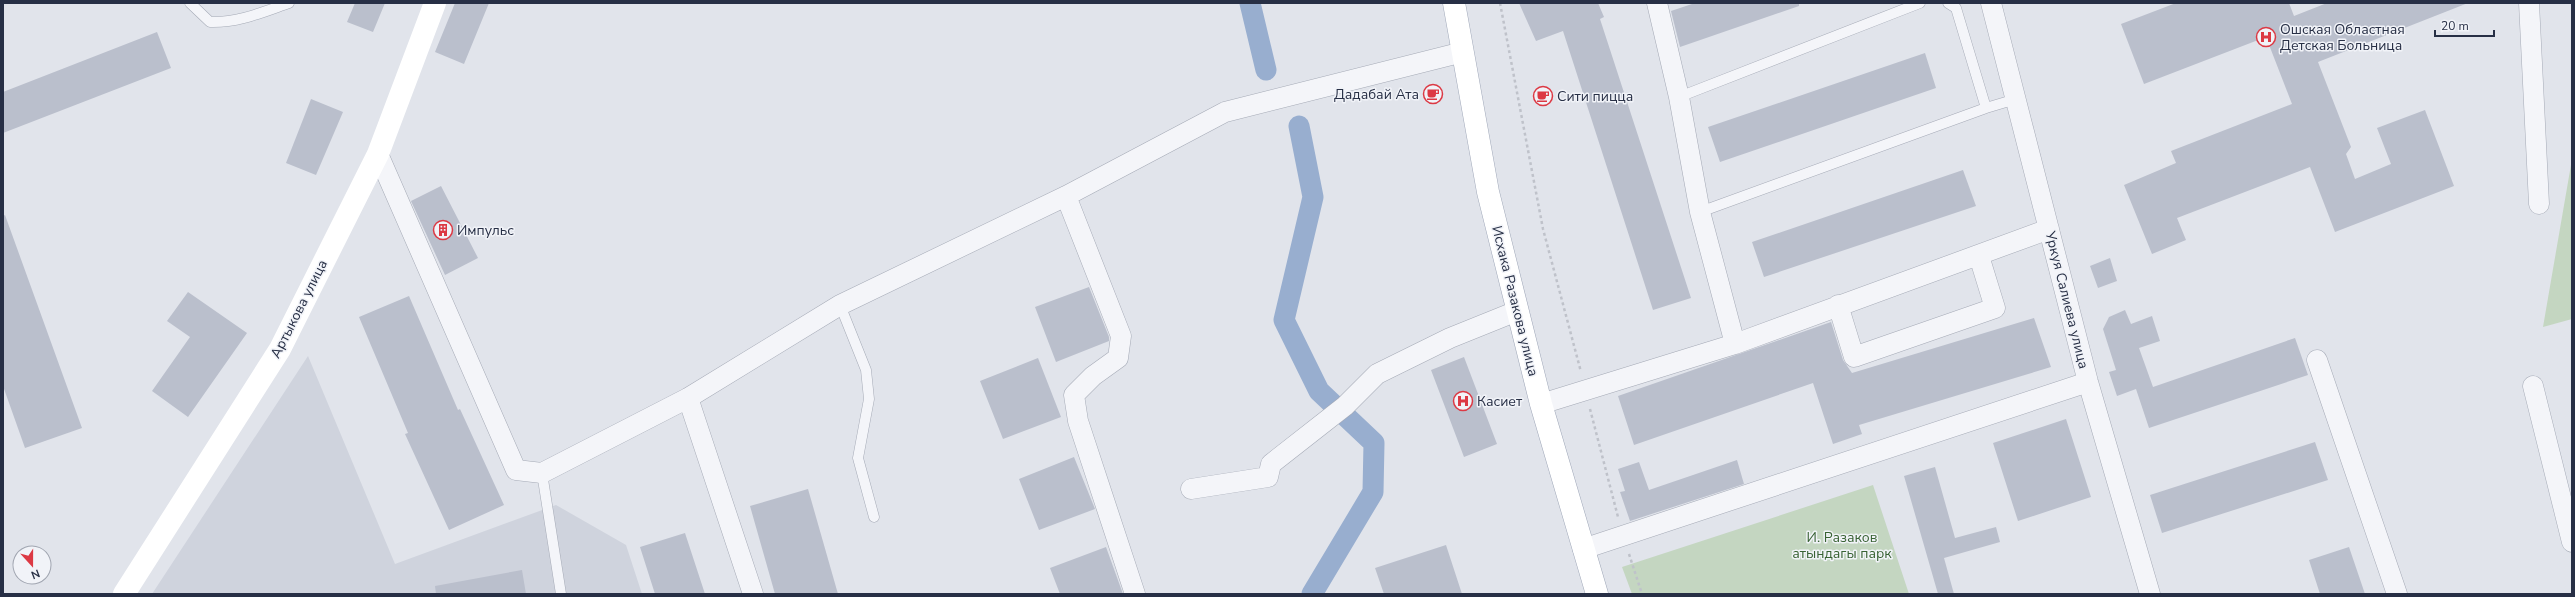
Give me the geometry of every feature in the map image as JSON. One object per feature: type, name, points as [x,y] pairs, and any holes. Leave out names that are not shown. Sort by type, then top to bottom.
[{"type":"main road","name":"Артыкова улица","points":[[124,594],[280,349],[378,154],[435,3]]},
{"type":"main road","name":"Исхака Разакова улица","points":[[1454,3],[1488,192],[1541,404],[1597,594]]},
{"type":"street","points":[[1657,3],[1679,97],[1700,212],[1735,344]]},
{"type":"street","name":"Уркуя Салиева улица","points":[[1991,3],[2088,382],[2150,594]]},
{"type":"street","points":[[2529,3],[2539,204]]},
{"type":"street","points":[[378,154],[516,470],[542,474],[688,398],[840,305],[1066,196],[1225,112],[1463,52]]},
{"type":"street","points":[[1066,196],[1121,336],[1118,358],[1093,376],[1074,395],[1078,421],[1135,594]]},
{"type":"street","points":[[1541,404],[1735,344],[1838,305],[1979,256],[2049,229]]},
{"type":"street","points":[[1838,305],[1854,358],[1995,308],[1979,256]]},
{"type":"street","points":[[1191,489],[1268,477],[1271,464],[1338,411],[1377,374],[1450,338],[1517,311]]},
{"type":"street","points":[[2317,360],[2397,594]]},
{"type":"street","points":[[1583,549],[2088,382]]},
{"type":"street","points":[[2533,386],[2572,542]]},
{"type":"street","points":[[688,398],[753,594]]},
{"type":"lane","points":[[190,3],[207,20],[220,23],[234,22],[289,3]]},
{"type":"lane","points":[[1679,97],[1920,3]]},
{"type":"lane","points":[[1948,3],[1956,8],[1986,108]]},
{"type":"lane","points":[[1700,212],[1986,108],[2016,99]]},
{"type":"lane","points":[[840,305],[866,370],[869,399],[858,458],[874,517]]},
{"type":"lane","points":[[542,474],[561,594]]},
{"type":"path","points":[[1500,3],[1544,229],[1623,536],[1642,594]]},
{"type":"shaded area","points":[[308,356],[395,564],[556,505],[626,545],[642,594],[152,594]]},
{"type":"green space","points":[[2572,159],[2572,319],[2543,327]]},
{"type":"green space","name":"И. Разаков атындагы парк","points":[[1873,485],[1909,594],[1632,594],[1622,567]]},
{"type":"building","points":[[355,3],[385,3],[373,32],[347,22]]},
{"type":"building","points":[[455,3],[489,3],[464,64],[435,52]]},
{"type":"building","points":[[1519,3],[1598,3],[1604,17],[1600,19],[1691,298],[1653,310],[1563,31],[1536,41]]},
{"type":"building","points":[[1695,3],[1799,3],[1799,6],[1680,47],[1671,11]]},
{"type":"building","points":[[2176,3],[2289,3],[2294,16],[2327,3],[2468,3],[2318,62],[2351,147],[2346,154],[2355,179],[2391,164],[2377,128],[2425,110],[2454,186],[2335,232],[2310,167],[2177,218],[2186,240],[2152,254],[2124,185],[2176,163],[2171,151],[2292,104],[2266,37],[2144,84],[2121,24]]},
{"type":"building","points":[[157,32],[171,68],[3,133],[3,92]]},
{"type":"building","points":[[1925,53],[1936,88],[1720,162],[1708,127]]},
{"type":"building","points":[[311,99],[343,112],[316,175],[286,163]]},
{"type":"building","points":[[1963,170],[1976,206],[1764,277],[1752,242]]},
{"type":"building","name":"Импульс","points":[[441,186],[478,258],[445,275],[411,201]]},
{"type":"building","points":[[5,215],[82,428],[25,448],[3,386],[3,216]]},
{"type":"building","points":[[2110,258],[2117,281],[2098,288],[2090,266]]},
{"type":"building","points":[[1089,287],[1109,337],[1109,341],[1056,362],[1035,307]]},
{"type":"building","points":[[188,292],[247,333],[188,417],[152,391],[190,337],[167,321]]},
{"type":"building","points":[[409,296],[458,410],[460,409],[504,505],[449,530],[405,434],[408,433],[359,317]]},
{"type":"building","points":[[2125,310],[2131,324],[2152,316],[2160,341],[2139,348],[2153,387],[2295,338],[2308,375],[2149,428],[2136,389],[2117,396],[2109,372],[2116,370],[2103,329],[2109,317]]},
{"type":"building","points":[[2034,318],[2051,367],[1859,425],[1862,434],[1833,444],[1813,383],[1634,445],[1618,396],[1831,322],[1843,360],[1852,373]]},
{"type":"building","points":[[1464,357],[1497,444],[1464,457],[1431,370]]},
{"type":"building","points":[[1038,358],[1061,417],[1003,439],[980,381]]},
{"type":"building","points":[[2066,419],[2091,497],[2018,521],[1993,443]]},
{"type":"building","points":[[2315,442],[2328,480],[2162,533],[2150,495]]},
{"type":"building","points":[[1074,457],[1095,509],[1039,530],[1019,479]]},
{"type":"building","points":[[1737,460],[1744,484],[1630,521],[1620,492],[1625,491],[1618,469],[1639,462],[1649,490]]},
{"type":"building","points":[[1935,467],[1955,538],[1996,527],[2000,542],[1944,558],[1954,594],[1938,594],[1904,476]]},
{"type":"building","points":[[808,489],[838,594],[775,594],[750,506]]},
{"type":"building","points":[[685,533],[705,594],[655,594],[640,547]]},
{"type":"building","points":[[1446,545],[1462,594],[1384,594],[1375,568]]},
{"type":"building","points":[[1106,547],[1123,594],[1060,594],[1050,568]]},
{"type":"building","points":[[2349,547],[2365,594],[2320,594],[2309,560]]},
{"type":"building","points":[[522,570],[526,594],[436,594],[435,586]]},
{"type":"waterway","points":[[1250,3],[1266,70]]},
{"type":"waterway","points":[[1299,126],[1313,197],[1284,320],[1319,391],[1374,443],[1373,492],[1312,594]]},
{"type":"place","name":"Ошская Областная Детская Больница","points":[[2266,37]]},
{"type":"place","name":"Дадабай Ата","points":[[1433,94]]},
{"type":"place","name":"Сити пицца","points":[[1543,96]]},
{"type":"place","name":"Импульс","points":[[443,230]]},
{"type":"place","name":"Касиет","points":[[1463,401]]}]
